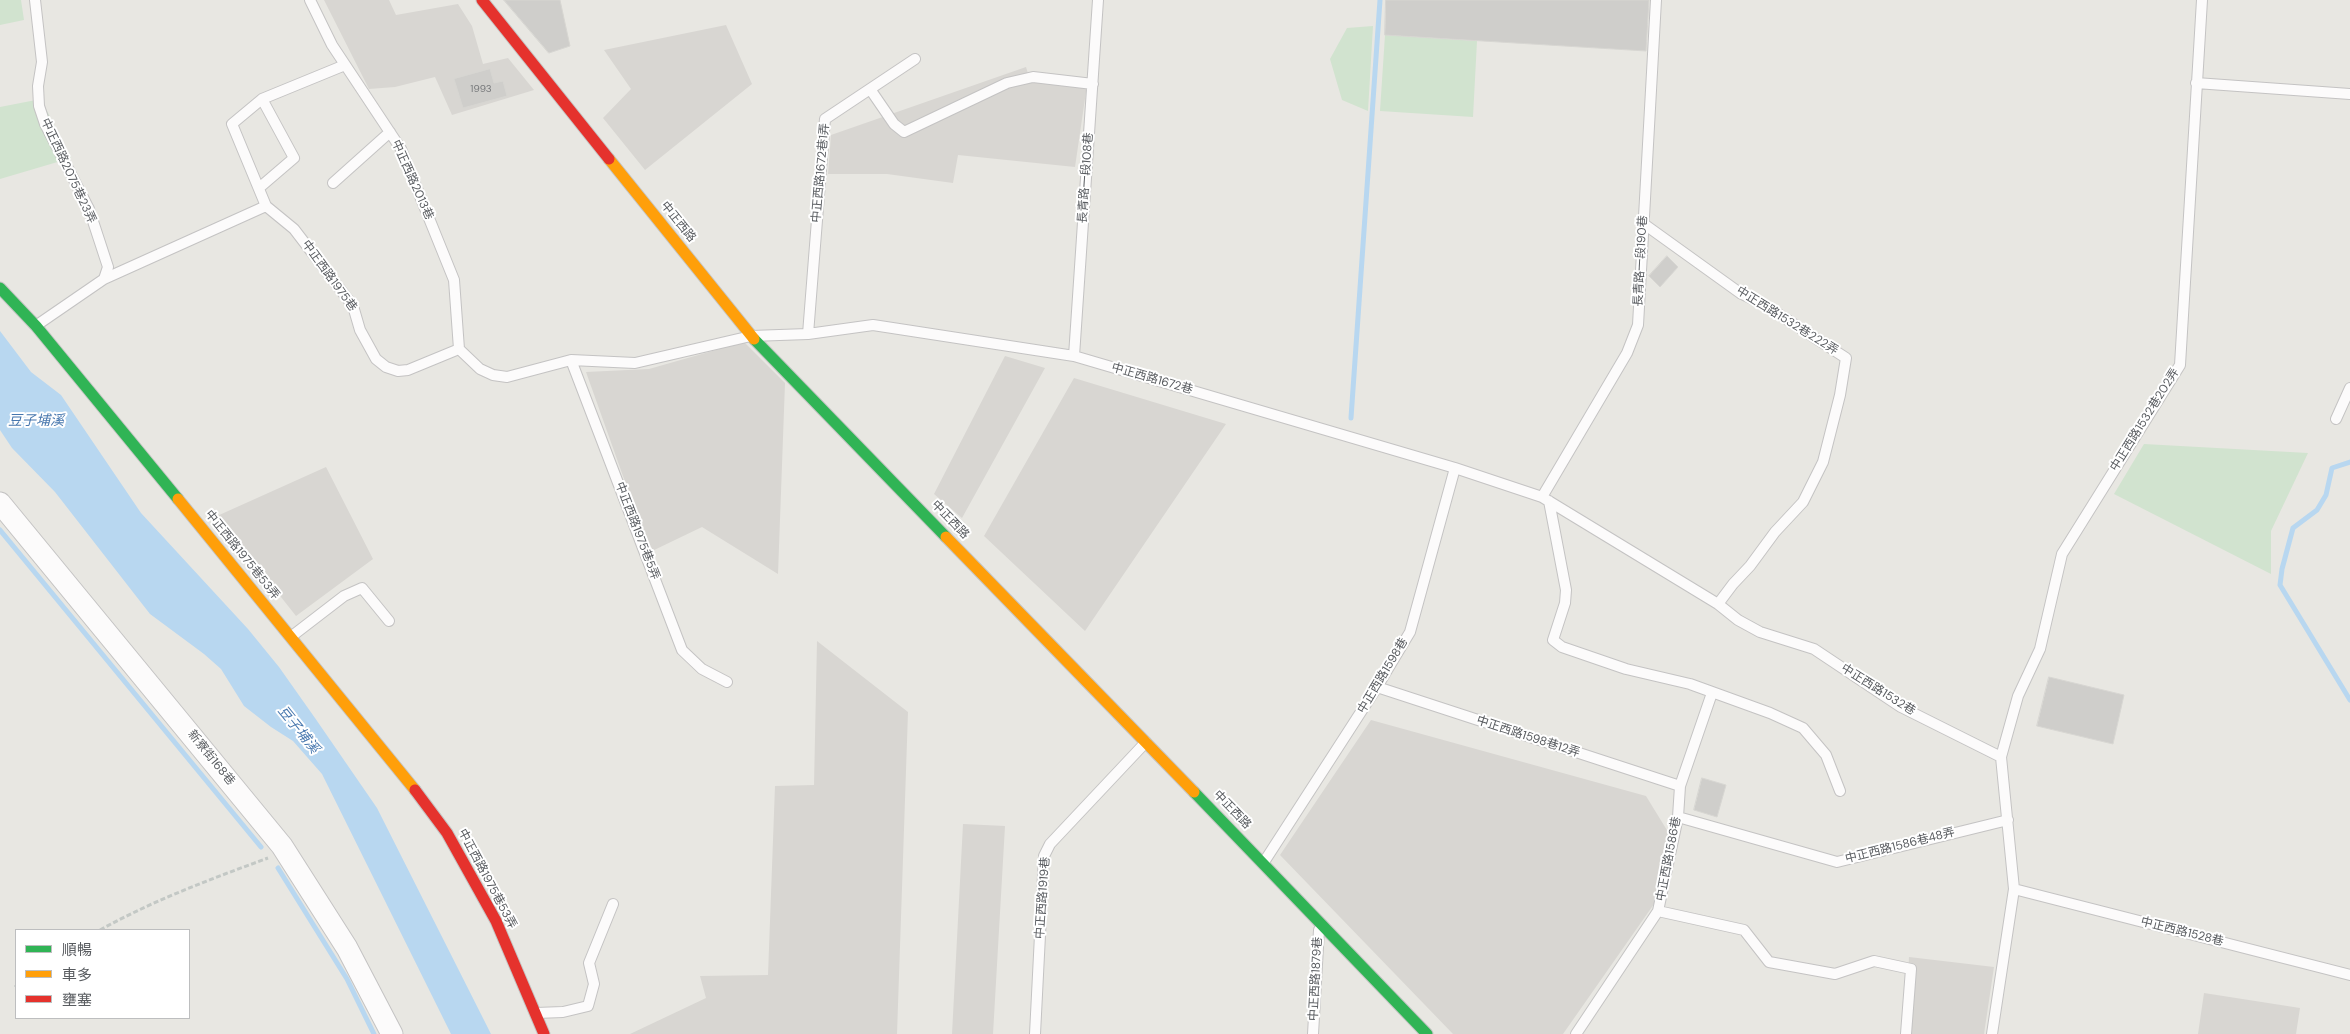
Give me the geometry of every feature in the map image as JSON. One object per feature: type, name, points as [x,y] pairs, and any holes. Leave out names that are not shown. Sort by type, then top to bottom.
[{"type":"main road","name":"中正西路","points":[[482,0],[751,336],[1263,862],[1319,924],[1426,1034]]},
{"type":"main road","name":"中正西路1975巷53弄","points":[[0,288],[36,326],[392,759],[447,833],[496,921],[544,1034]]},
{"type":"street","name":"新寮街168巷","points":[[0,503],[210,755],[286,852],[347,948],[392,1034]]},
{"type":"lane","name":"中正西路2075巷23弄","points":[[35,0],[42,62],[38,86],[39,106],[45,124],[89,209],[108,267],[104,279]]},
{"type":"lane","name":"中正西路2013巷","points":[[310,0],[332,45],[401,149],[454,280],[459,349]]},
{"type":"lane","name":"長青路一段108巷","points":[[1074,356],[1098,0]]},
{"type":"lane","name":"長青路一段190巷","points":[[1546,499],[1627,353],[1638,325],[1656,0]]},
{"type":"lane","name":"中正西路1532巷202弄","points":[[2001,757],[2018,696],[2040,649],[2062,554],[2180,365],[2202,0]]},
{"type":"lane","name":"中正西路1672巷1弄","points":[[808,334],[825,119],[915,59]]},
{"type":"lane","points":[[36,326],[104,279],[266,206],[232,124],[262,99],[345,65]]},
{"type":"lane","points":[[870,89],[894,124],[904,132],[1007,82],[1033,77],[1092,84]]},
{"type":"lane","points":[[2196,83],[2350,94]]},
{"type":"lane","points":[[260,188],[294,158],[262,99]]},
{"type":"lane","points":[[333,183],[390,132]]},
{"type":"lane","name":"中正西路1975巷","points":[[266,206],[294,229],[353,306],[360,330],[376,359],[386,366],[398,370],[408,370],[459,349]]},
{"type":"lane","name":"中正西路1532巷222弄","points":[[1644,224],[1740,293],[1763,304],[1846,358],[1840,395],[1823,462],[1803,502],[1775,532],[1750,566],[1718,604]]},
{"type":"lane","name":"中正西路1672巷","points":[[751,336],[808,334],[873,325],[1074,356],[1456,468],[1546,499]]},
{"type":"lane","points":[[459,349],[480,369],[493,375],[507,377],[571,360],[635,363],[751,336]]},
{"type":"lane","name":"中正西路1975巷5弄","points":[[571,360],[682,650],[702,669],[728,682]]},
{"type":"lane","points":[[2336,419],[2350,388]]},
{"type":"lane","name":"中正西路1598巷","points":[[1263,862],[1377,687],[1410,632],[1456,468]]},
{"type":"lane","points":[[1546,499],[1566,590],[1565,603],[1553,640],[1562,647],[1626,670],[1690,684],[1712,694],[1770,713],[1803,728],[1826,755],[1840,791]]},
{"type":"lane","name":"中正西路1532巷","points":[[1546,499],[1718,604],[1738,620],[1760,632],[1814,649],[1901,707],[2001,757]]},
{"type":"lane","points":[[291,636],[344,596],[362,588],[389,620]]},
{"type":"lane","name":"中正西路1598巷12弄","points":[[1377,687],[1680,786]]},
{"type":"lane","name":"中正西路1586巷","points":[[1576,1034],[1658,911],[1678,817],[1680,786],[1712,694]]},
{"type":"lane","name":"中正西路1919巷","points":[[1035,1034],[1044,856],[1050,844],[1146,742]]},
{"type":"lane","points":[[1992,1034],[2014,889],[2001,757]]},
{"type":"lane","name":"中正西路1586巷48弄","points":[[1678,817],[1837,862],[2008,820]]},
{"type":"lane","name":"中正西路1528巷","points":[[2014,889],[2350,975]]},
{"type":"lane","points":[[536,1013],[563,1012],[588,1006],[594,984],[589,963],[613,904]]},
{"type":"lane","points":[[1658,911],[1744,930],[1768,962],[1835,974],[1874,960],[1911,969],[1906,1034]]},
{"type":"lane","name":"中正西路1879巷","points":[[1312,1034],[1319,924]]},
{"type":"path","points":[[102,929],[134,911],[286,852]]},
{"type":"shaded area","points":[[324,0],[389,0],[396,15],[458,4],[472,26],[483,64],[508,58],[534,90],[452,115],[435,77],[395,87],[369,89]]},
{"type":"shaded area","points":[[726,25],[752,84],[645,170],[603,118],[631,89],[604,50]]},
{"type":"shaded area","points":[[1026,67],[1030,80],[1087,85],[1075,167],[958,155],[953,183],[887,174],[828,174],[831,135]]},
{"type":"shaded area","points":[[744,342],[785,383],[778,574],[702,527],[650,552],[586,372],[649,369]]},
{"type":"shaded area","points":[[1005,356],[1045,368],[962,518],[934,494]]},
{"type":"shaded area","points":[[1074,378],[1226,424],[1085,631],[984,536]]},
{"type":"shaded area","points":[[326,467],[373,559],[296,616],[217,516]]},
{"type":"shaded area","points":[[817,641],[908,712],[897,1034],[630,1034],[706,998],[700,976],[768,975],[775,786],[814,785]]},
{"type":"shaded area","points":[[1371,720],[1646,796],[1673,840],[1668,884],[1563,1034],[1453,1034],[1280,855]]},
{"type":"shaded area","points":[[963,824],[1005,826],[993,1034],[952,1034]]},
{"type":"shaded area","points":[[1909,957],[1994,967],[1984,1034],[1905,1034]]},
{"type":"shaded area","points":[[2204,993],[2300,1008],[2296,1034],[2198,1034]]},
{"type":"green space","points":[[0,0],[21,0],[24,20],[0,25]]},
{"type":"green space","points":[[1373,26],[1368,111],[1342,100],[1330,59],[1347,28]]},
{"type":"green space","points":[[1385,35],[1477,41],[1473,117],[1380,111]]},
{"type":"green space","points":[[41,99],[71,158],[0,179],[0,107]]},
{"type":"green space","points":[[2144,444],[2308,453],[2271,531],[2271,574],[2114,494]]},
{"type":"water","name":"豆子埔溪","points":[[0,331],[31,372],[61,395],[141,513],[248,629],[279,667],[315,718],[377,808],[491,1034],[451,1034],[322,774],[293,741],[244,706],[221,669],[150,614],[55,492],[12,448],[0,430]]},
{"type":"building","points":[[504,0],[560,0],[570,46],[549,53]]},
{"type":"building","points":[[1386,0],[1649,0],[1646,51],[1385,35]]},
{"type":"building","points":[[490,69],[494,83],[503,81],[507,96],[463,108],[454,79]]},
{"type":"building","points":[[1667,256],[1678,267],[1660,287],[1649,276]]},
{"type":"building","points":[[2049,677],[2124,695],[2113,744],[2037,726]]},
{"type":"building","points":[[1702,778],[1726,785],[1717,817],[1694,810]]},
{"type":"waterway","points":[[1351,418],[1380,0]]},
{"type":"waterway","points":[[2350,462],[2332,468],[2326,495],[2317,510],[2293,528],[2282,569],[2280,585],[2350,700]]},
{"type":"waterway","points":[[0,530],[261,847]]},
{"type":"waterway","points":[[278,868],[347,979],[374,1034]]},
{"type":"traffic: fast","points":[[0,288],[36,326],[178,499]]},
{"type":"traffic: fast","points":[[754,339],[946,537]]},
{"type":"traffic: fast","points":[[1194,792],[1427,1034]]},
{"type":"traffic: slow","points":[[609,159],[754,339]]},
{"type":"traffic: slow","points":[[178,499],[415,790]]},
{"type":"traffic: slow","points":[[946,537],[1194,792]]},
{"type":"traffic: jam","points":[[482,0],[609,159]]},
{"type":"traffic: jam","points":[[415,790],[447,833],[496,921],[544,1034]]}]
